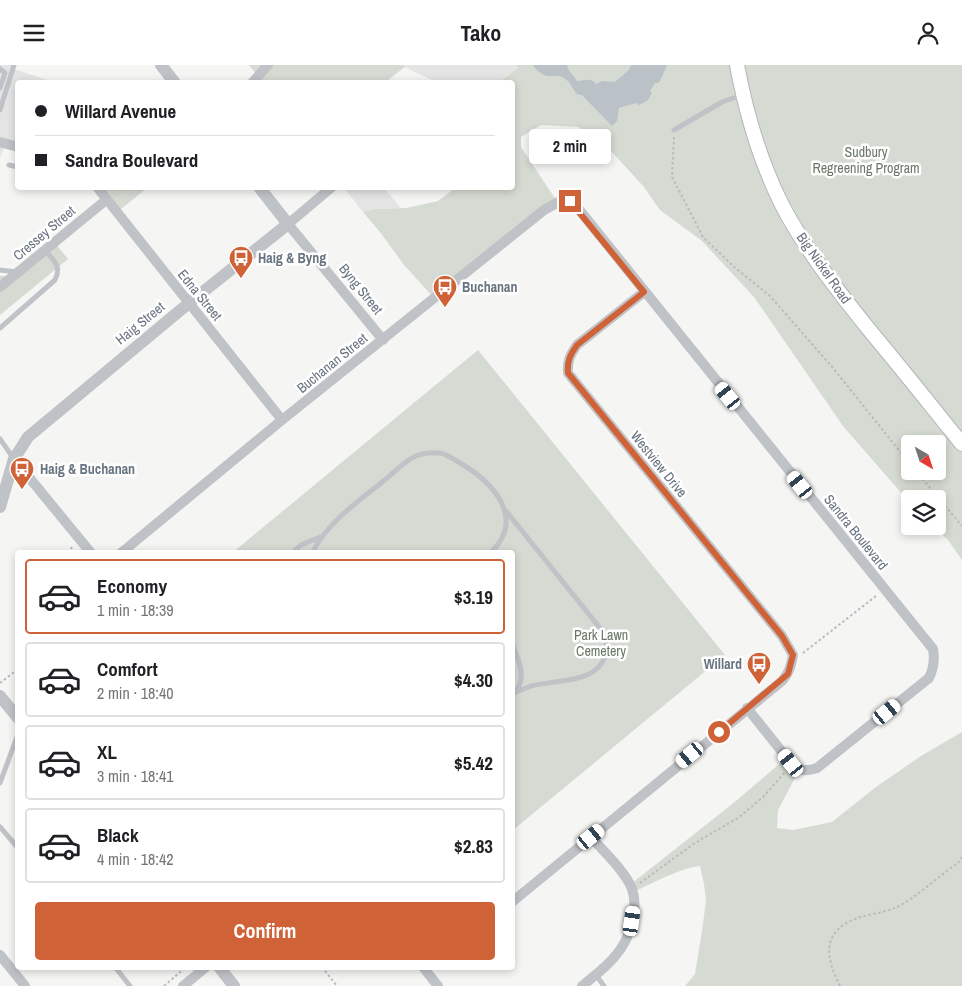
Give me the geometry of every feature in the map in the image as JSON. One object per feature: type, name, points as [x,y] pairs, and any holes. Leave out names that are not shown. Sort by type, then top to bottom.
[{"type":"main road","name":"Big Nickel Road","points":[[736,65],[759,151],[769,178],[798,233],[835,287],[962,444]]},
{"type":"street","points":[[160,65],[172,80]]},
{"type":"street","points":[[255,80],[268,65]]},
{"type":"street","points":[[0,142],[15,146]]},
{"type":"street","name":"Edna Street","points":[[99,190],[282,420]]},
{"type":"street","name":"Byng Street","points":[[261,190],[383,340]]},
{"type":"street","name":"Haig Street","points":[[0,507],[14,459],[28,437],[46,420],[328,190]]},
{"type":"street","name":"Cressey Street","points":[[0,287],[106,199]]},
{"type":"street","name":"Sandra Boulevard","points":[[564,199],[577,207],[933,649],[935,659],[929,678],[817,768],[808,771],[799,770],[791,763]]},
{"type":"street","name":"Buchanan Street","points":[[125,550],[282,420],[544,210],[564,199]]},
{"type":"street","name":"Westview Drive","points":[[644,292],[577,345],[570,355],[568,373],[782,636],[792,660]]},
{"type":"street","points":[[14,459],[89,550]]},
{"type":"street","points":[[515,900],[782,681],[788,674],[792,660]]},
{"type":"street","points":[[0,696],[15,714]]},
{"type":"street","points":[[747,708],[791,763]]},
{"type":"street","points":[[582,986],[617,954],[627,936],[632,921],[634,904],[632,889],[624,876],[591,837]]},
{"type":"street","points":[[0,955],[25,986]]},
{"type":"street","points":[[183,986],[202,970]]},
{"type":"street","points":[[221,970],[234,986]]},
{"type":"street","points":[[429,970],[438,986]]},
{"type":"lane","points":[[0,110],[14,65]]},
{"type":"lane","points":[[0,69],[5,73],[0,88]]},
{"type":"lane","points":[[674,130],[722,103],[743,95]]},
{"type":"lane","points":[[9,165],[15,166]]},
{"type":"lane","points":[[0,328],[55,280],[59,273],[58,267],[45,250]]},
{"type":"lane","points":[[0,270],[19,273]]},
{"type":"lane","points":[[0,439],[14,459]]},
{"type":"lane","points":[[314,550],[320,537],[333,523],[411,458],[424,454],[441,453],[471,469],[498,496],[506,511],[604,633],[607,642],[607,651],[604,659],[593,673],[530,687],[515,694]]},
{"type":"lane","points":[[493,550],[506,529],[506,511]]},
{"type":"lane","points":[[295,550],[301,545],[320,537]]},
{"type":"lane","points":[[515,651],[522,671],[522,679],[515,692]]},
{"type":"lane","points":[[0,783],[15,742]]},
{"type":"lane","points":[[0,827],[15,844]]},
{"type":"lane","points":[[117,970],[130,986]]},
{"type":"lane","points":[[596,975],[604,986]]},
{"type":"path","points":[[674,130],[672,177],[703,237],[733,266],[770,296],[833,368],[901,453]]},
{"type":"path","points":[[924,480],[962,526]]},
{"type":"path","points":[[792,660],[884,589]]},
{"type":"path","points":[[0,683],[15,671]]},
{"type":"path","points":[[632,889],[696,843],[738,819],[763,797],[791,763]]},
{"type":"path","points":[[840,986],[828,956],[830,940],[838,928],[858,918],[897,907],[959,862],[962,857]]},
{"type":"path","points":[[164,986],[183,970]]},
{"type":"path","points":[[324,970],[337,986]]},
{"type":"shaded area","points":[[0,65],[15,65],[14,69],[47,80],[15,80],[15,148],[5,145],[0,158]]},
{"type":"shaded area","points":[[403,65],[516,65],[518,68],[502,80],[432,80]]},
{"type":"shaded area","points":[[533,65],[567,65],[577,81],[589,80],[596,84],[602,81],[615,82],[629,70],[631,65],[667,65],[660,81],[655,83],[650,91],[652,93],[648,100],[639,105],[636,103],[619,108],[617,121],[612,126],[582,95],[577,94],[566,80],[560,76],[546,76]]},
{"type":"shaded area","points":[[346,190],[386,190],[401,208],[376,209],[363,212]]},
{"type":"green space","points":[[249,65],[403,65],[405,67],[389,80],[261,80]]},
{"type":"green space","name":"Sudbury Regreening Program","points":[[516,65],[962,65],[962,560],[943,535],[946,535],[946,490],[901,490],[901,493],[843,426],[754,297],[702,241],[660,210],[644,187],[599,138],[578,127],[541,125],[521,137],[521,147],[558,203],[435,299],[404,265],[363,212],[376,209],[407,208],[438,201],[452,190],[515,190],[515,80],[502,80],[518,68]]},
{"type":"green space","points":[[101,190],[145,190],[116,213]]},
{"type":"green space","points":[[54,242],[68,259],[0,315],[0,276],[13,276]]},
{"type":"green space","name":"Park Lawn Cemetery","points":[[478,350],[725,655],[515,828],[515,550],[236,550]]},
{"type":"green space","points":[[962,732],[962,986],[685,986],[695,974],[706,901],[700,866],[674,873],[633,892],[631,884],[736,801],[785,759],[798,772],[778,810],[777,828],[793,830],[832,822],[876,787],[921,756]]},
{"type":"place","name":"Haig & Byng","points":[[241,279]]},
{"type":"place","name":"Buchanan","points":[[445,308]]},
{"type":"place","name":"Haig & Buchanan","points":[[22,490]]},
{"type":"place","name":"Willard","points":[[759,685]]},
{"type":"route","points":[[570,201],[577,207],[644,292],[577,345],[570,355],[568,373],[782,636],[793,655],[788,674],[782,681],[719,732]]}]
